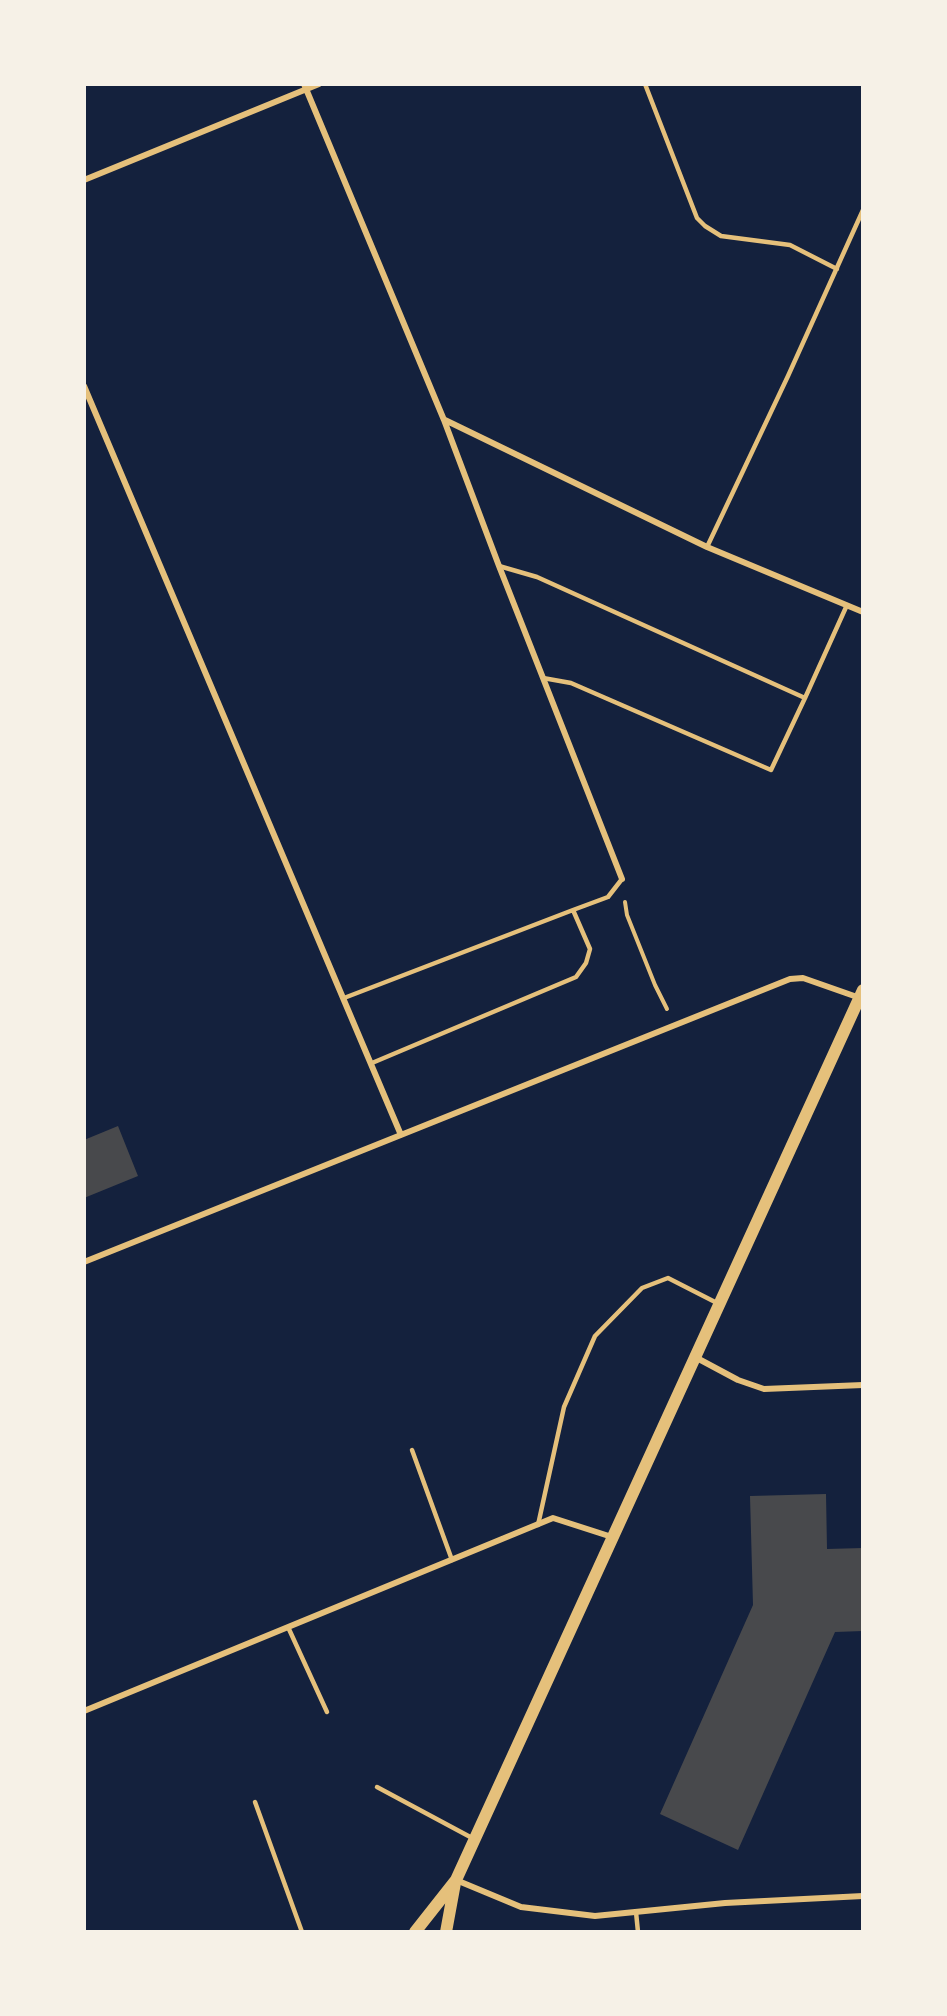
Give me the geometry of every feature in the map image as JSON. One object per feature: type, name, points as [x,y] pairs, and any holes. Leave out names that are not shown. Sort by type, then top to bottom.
[{"type":"main road","points":[[446,1932],[456,1880],[474,1839],[862,996]]},
{"type":"main road","points":[[415,1932],[456,1880]]},
{"type":"street","points":[[84,180],[305,86],[319,84]]},
{"type":"street","points":[[305,86],[444,420],[498,566],[622,879]]},
{"type":"street","points":[[84,386],[401,1135]]},
{"type":"street","points":[[444,420],[707,548],[863,612]]},
{"type":"street","points":[[84,1262],[790,979],[803,978],[862,996]]},
{"type":"street","points":[[695,1358],[738,1380],[765,1389],[863,1385]]},
{"type":"street","points":[[84,1711],[553,1518],[612,1538]]},
{"type":"street","points":[[456,1880],[521,1907],[595,1916],[725,1903],[863,1896]]},
{"type":"lane","points":[[645,84],[697,218],[705,226],[721,236],[790,245],[837,269]]},
{"type":"lane","points":[[707,548],[863,210]]},
{"type":"lane","points":[[498,566],[537,577],[805,698]]},
{"type":"lane","points":[[543,678],[571,683],[771,770],[847,605]]},
{"type":"lane","points":[[344,998],[608,897],[622,879]]},
{"type":"lane","points":[[372,1063],[576,977],[586,963],[591,949],[573,910]]},
{"type":"lane","points":[[538,1525],[564,1407],[595,1336],[642,1287],[668,1278],[719,1305]]},
{"type":"lane","points":[[411,1450],[452,1560]]},
{"type":"lane","points":[[288,1627],[327,1712]]},
{"type":"lane","points":[[377,1787],[474,1839]]},
{"type":"lane","points":[[255,1802],[302,1932]]},
{"type":"lane","points":[[636,1912],[638,1932]]},
{"type":"path","points":[[622,879],[627,915],[655,986],[676,1026]]},
{"type":"building","points":[[118,1126],[138,1176],[84,1198],[84,1140]]},
{"type":"building","points":[[826,1494],[827,1549],[863,1548],[863,1631],[835,1632],[738,1850],[660,1814],[753,1605],[750,1496]]}]
